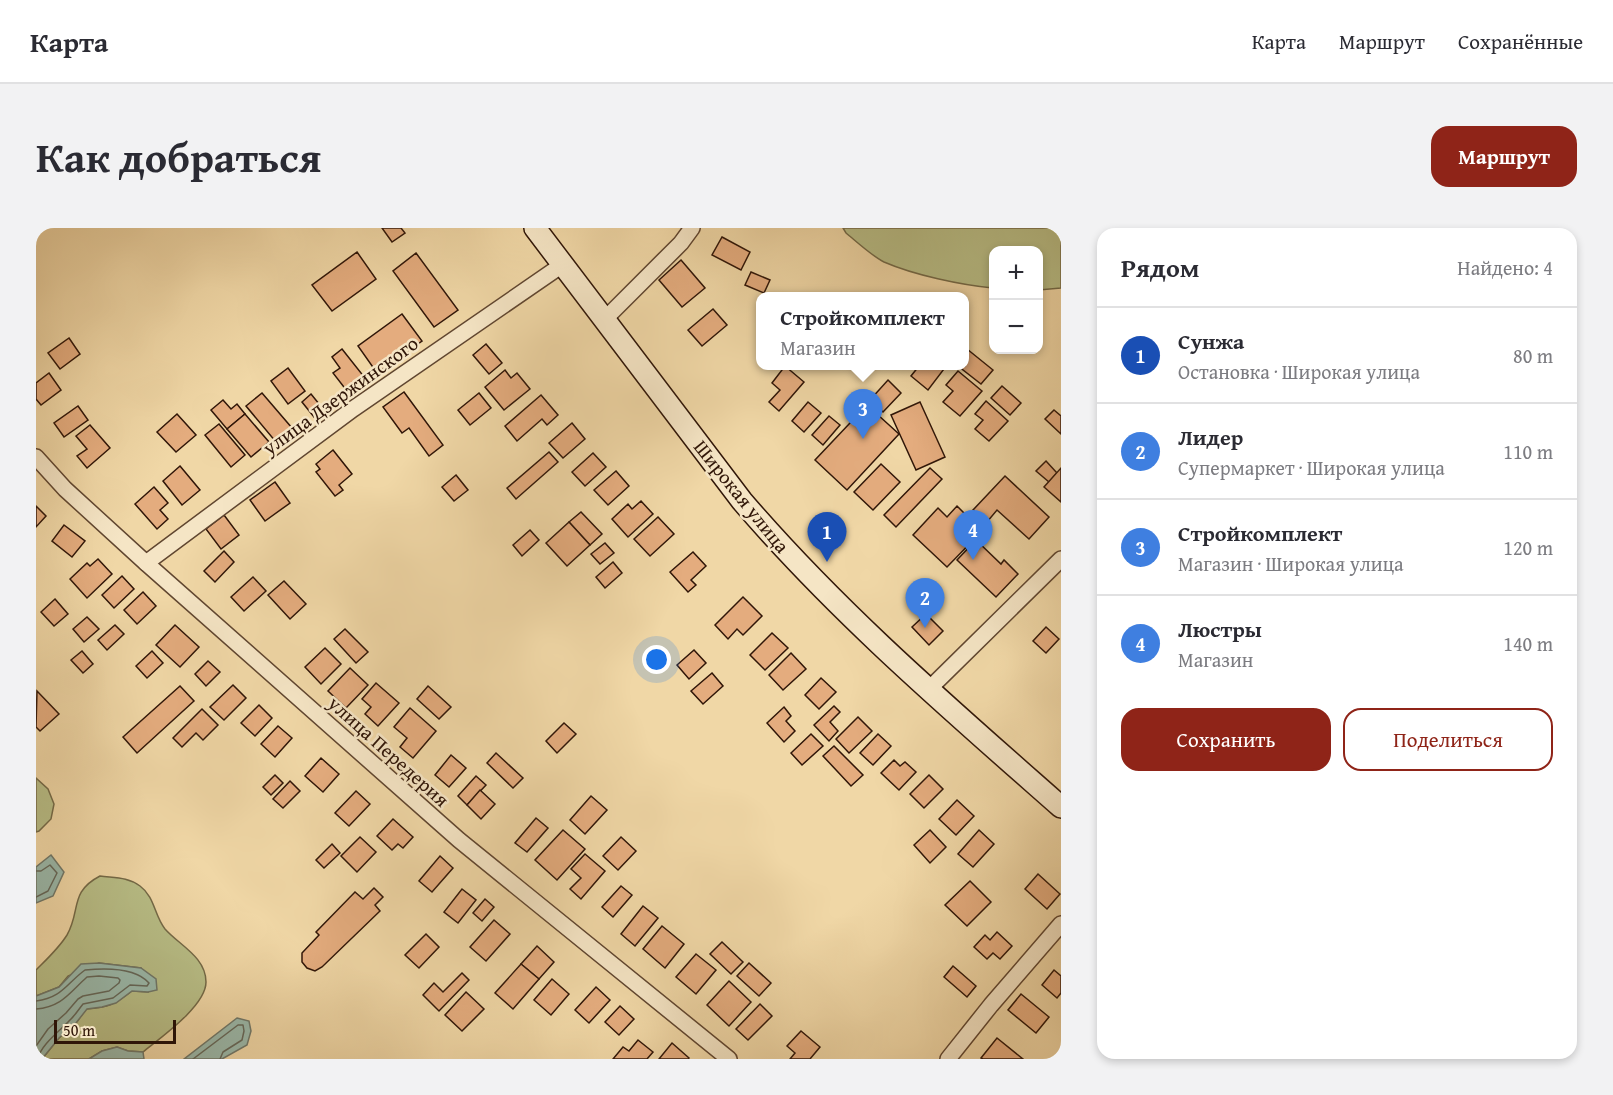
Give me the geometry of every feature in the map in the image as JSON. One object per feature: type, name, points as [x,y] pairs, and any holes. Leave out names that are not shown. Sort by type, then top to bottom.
[{"type":"street","name":"Широкая улица","points":[[535,228],[742,501],[777,542],[928,690],[1061,807]]},
{"type":"street","points":[[604,320],[681,243],[692,228]]},
{"type":"street","name":"улица Дзержинского","points":[[146,563],[354,409],[562,266]]},
{"type":"street","name":"улица Передерия","points":[[36,457],[65,489],[146,563],[459,840],[729,1059]]},
{"type":"street","points":[[928,690],[1061,559]]},
{"type":"street","points":[[948,1059],[1061,924]]},
{"type":"green space","points":[[843,228],[1061,228],[1061,288],[1043,290],[1043,246],[989,246],[989,287],[938,279],[884,262],[846,233]]},
{"type":"green space","points":[[36,778],[48,789],[54,804],[51,819],[36,832]]},
{"type":"green space","points":[[100,876],[131,881],[145,890],[165,929],[202,965],[206,982],[204,991],[199,1001],[181,1021],[143,1052],[128,1051],[117,1047],[102,1051],[89,1059],[42,1059],[86,1009],[111,1004],[132,991],[148,992],[141,968],[99,963],[68,976],[59,987],[36,996],[36,970],[67,935],[80,895],[90,882]]},
{"type":"water","points":[[51,855],[64,872],[53,896],[36,903],[36,867]]},
{"type":"water","points":[[99,963],[141,968],[156,979],[157,990],[132,991],[116,1003],[87,1009],[42,1059],[36,1059],[36,996],[59,987],[81,964]]},
{"type":"water","points":[[237,1018],[249,1021],[251,1031],[247,1045],[222,1059],[184,1059]]},
{"type":"water","points":[[117,1047],[128,1051],[143,1052],[144,1059],[89,1059],[102,1051]]},
{"type":"building","points":[[382,228],[401,228],[405,233],[392,242]]},
{"type":"building","points":[[722,237],[750,252],[741,270],[712,255]]},
{"type":"building","points":[[357,252],[376,279],[332,311],[312,285]]},
{"type":"building","points":[[416,253],[458,310],[434,327],[393,271]]},
{"type":"building","points":[[681,260],[705,288],[682,307],[659,280]]},
{"type":"building","points":[[751,272],[770,280],[764,292],[745,285]]},
{"type":"building","points":[[713,309],[727,325],[702,346],[688,330]]},
{"type":"building","points":[[402,314],[422,341],[377,373],[358,346]]},
{"type":"building","points":[[69,338],[80,354],[60,369],[48,353]]},
{"type":"building","points":[[486,344],[502,363],[489,374],[473,355]]},
{"type":"building","points":[[342,349],[365,378],[347,391],[333,373],[340,368],[332,357]]},
{"type":"building","points":[[969,351],[993,370],[981,384],[963,370],[969,370]]},
{"type":"building","points":[[288,368],[305,391],[288,404],[271,381]]},
{"type":"building","points":[[505,370],[511,378],[517,373],[530,389],[504,410],[485,387]]},
{"type":"building","points":[[782,370],[790,370],[804,382],[779,411],[769,402],[780,390],[772,383]]},
{"type":"building","points":[[916,370],[943,370],[928,390],[911,376]]},
{"type":"building","points":[[958,371],[982,391],[960,416],[943,402],[953,391],[946,385]]},
{"type":"building","points":[[49,373],[61,390],[41,405],[36,399],[36,383]]},
{"type":"building","points":[[888,380],[901,393],[883,412],[870,400]]},
{"type":"building","points":[[1002,386],[1021,403],[1010,415],[991,398]]},
{"type":"building","points":[[404,392],[443,445],[429,456],[409,428],[402,433],[383,407]]},
{"type":"building","points":[[262,393],[292,428],[276,442],[246,406]]},
{"type":"building","points":[[479,393],[491,408],[470,425],[458,410]]},
{"type":"building","points":[[311,394],[324,410],[314,417],[302,402]]},
{"type":"building","points":[[541,395],[558,415],[547,425],[542,419],[517,441],[505,426]]},
{"type":"building","points":[[223,400],[231,409],[237,404],[245,414],[227,429],[211,410]]},
{"type":"building","points":[[986,401],[1008,421],[989,441],[975,429],[983,420],[975,414]]},
{"type":"building","points":[[808,402],[821,413],[804,432],[792,421]]},
{"type":"building","points":[[920,402],[945,457],[916,470],[891,415]]},
{"type":"building","points":[[867,405],[899,434],[847,490],[815,460]]},
{"type":"building","points":[[78,406],[88,420],[64,437],[54,423]]},
{"type":"building","points":[[1054,410],[1061,416],[1061,434],[1045,419]]},
{"type":"building","points":[[177,414],[196,435],[176,452],[157,432]]},
{"type":"building","points":[[245,414],[269,442],[251,457],[227,429]]},
{"type":"building","points":[[829,416],[840,425],[823,445],[812,435]]},
{"type":"building","points":[[572,423],[585,439],[563,458],[549,443]]},
{"type":"building","points":[[219,424],[245,455],[231,467],[205,435]]},
{"type":"building","points":[[90,425],[110,448],[87,468],[77,456],[87,449],[76,436]]},
{"type":"building","points":[[333,450],[352,474],[339,485],[343,490],[335,496],[316,472],[320,469],[316,464]]},
{"type":"building","points":[[549,452],[558,462],[516,499],[507,488]]},
{"type":"building","points":[[593,453],[606,467],[585,486],[572,472]]},
{"type":"building","points":[[1046,461],[1057,473],[1049,482],[1036,471]]},
{"type":"building","points":[[881,464],[900,482],[873,510],[854,492]]},
{"type":"building","points":[[180,466],[200,490],[182,505],[163,481]]},
{"type":"building","points":[[930,468],[942,479],[896,527],[884,515]]},
{"type":"building","points":[[1061,468],[1061,502],[1044,487]]},
{"type":"building","points":[[616,471],[629,486],[608,505],[594,490]]},
{"type":"building","points":[[456,475],[468,490],[454,501],[442,487]]},
{"type":"building","points":[[1005,476],[1049,517],[1029,539],[997,510],[987,522],[973,510]]},
{"type":"building","points":[[275,482],[290,503],[265,521],[250,500]]},
{"type":"building","points":[[154,487],[168,503],[160,510],[168,519],[157,529],[135,504]]},
{"type":"building","points":[[641,501],[653,514],[628,537],[612,519],[628,504],[632,509]]},
{"type":"building","points":[[36,506],[46,516],[36,527]]},
{"type":"building","points":[[957,506],[982,531],[947,567],[913,535],[938,508],[947,517]]},
{"type":"building","points":[[581,512],[602,534],[590,545],[569,522]]},
{"type":"building","points":[[224,515],[239,535],[221,549],[206,529]]},
{"type":"building","points":[[658,517],[674,534],[650,556],[634,539]]},
{"type":"building","points":[[569,522],[590,545],[567,566],[546,543]]},
{"type":"building","points":[[64,525],[85,541],[72,557],[52,541]]},
{"type":"building","points":[[530,530],[539,540],[522,556],[513,545]]},
{"type":"building","points":[[976,540],[1001,564],[1004,560],[1018,574],[996,597],[957,560]]},
{"type":"building","points":[[605,543],[614,553],[600,564],[591,554]]},
{"type":"building","points":[[224,551],[234,562],[215,582],[204,571]]},
{"type":"building","points":[[693,552],[706,566],[691,580],[696,585],[688,592],[670,572]]},
{"type":"building","points":[[98,559],[112,574],[87,598],[70,579],[87,563],[90,566]]},
{"type":"building","points":[[613,562],[622,573],[605,588],[596,577]]},
{"type":"building","points":[[122,576],[134,589],[114,608],[102,595]]},
{"type":"building","points":[[253,577],[266,591],[244,611],[231,597]]},
{"type":"building","points":[[284,581],[306,604],[290,619],[268,595]]},
{"type":"building","points":[[143,592],[156,606],[137,624],[124,610]]},
{"type":"building","points":[[743,597],[762,616],[743,635],[737,629],[728,639],[715,625]]},
{"type":"building","points":[[55,599],[68,614],[54,626],[41,612]]},
{"type":"building","points":[[926,614],[943,631],[929,645],[912,627]]},
{"type":"building","points":[[87,617],[99,629],[84,642],[73,629]]},
{"type":"building","points":[[115,625],[124,634],[107,650],[98,640]]},
{"type":"building","points":[[175,625],[199,647],[180,667],[156,645]]},
{"type":"building","points":[[1046,627],[1059,639],[1046,653],[1033,641]]},
{"type":"building","points":[[345,629],[368,652],[356,663],[334,639]]},
{"type":"building","points":[[772,633],[788,648],[765,670],[750,655]]},
{"type":"building","points":[[325,648],[341,664],[321,684],[305,667]]},
{"type":"building","points":[[694,650],[706,663],[689,679],[677,665]]},
{"type":"building","points":[[82,651],[93,664],[83,673],[71,660]]},
{"type":"building","points":[[152,651],[163,663],[147,678],[136,666]]},
{"type":"building","points":[[791,653],[806,669],[783,690],[769,675]]},
{"type":"building","points":[[208,661],[220,672],[206,686],[195,674]]},
{"type":"building","points":[[350,668],[368,685],[346,708],[328,691]]},
{"type":"building","points":[[712,673],[723,686],[703,704],[691,691]]},
{"type":"building","points":[[821,678],[836,692],[819,709],[805,695]]},
{"type":"building","points":[[376,683],[399,703],[378,726],[365,714],[371,707],[362,699]]},
{"type":"building","points":[[233,685],[246,698],[224,720],[210,707]]},
{"type":"building","points":[[180,686],[194,701],[137,753],[123,737]]},
{"type":"building","points":[[428,686],[451,707],[439,719],[417,699]]},
{"type":"building","points":[[37,691],[59,714],[40,731],[36,727]]},
{"type":"building","points":[[259,705],[272,718],[255,736],[241,723]]},
{"type":"building","points":[[834,706],[840,712],[830,722],[838,731],[829,741],[814,725]]},
{"type":"building","points":[[784,707],[791,716],[786,721],[795,731],[784,742],[767,723]]},
{"type":"building","points":[[410,708],[436,731],[413,758],[400,747],[407,738],[394,727]]},
{"type":"building","points":[[202,709],[218,725],[203,740],[196,733],[182,747],[173,738]]},
{"type":"building","points":[[858,717],[872,731],[849,753],[836,739]]},
{"type":"building","points":[[564,723],[576,734],[557,753],[546,741]]},
{"type":"building","points":[[278,726],[292,738],[275,757],[261,744]]},
{"type":"building","points":[[811,734],[823,746],[802,765],[791,753]]},
{"type":"building","points":[[878,734],[891,746],[873,765],[860,753]]},
{"type":"building","points":[[834,746],[863,775],[851,786],[823,756]]},
{"type":"building","points":[[496,753],[523,778],[513,788],[487,763]]},
{"type":"building","points":[[451,755],[466,768],[449,787],[435,775]]},
{"type":"building","points":[[321,758],[339,774],[323,792],[305,776]]},
{"type":"building","points":[[894,760],[900,766],[905,762],[916,772],[899,790],[881,773]]},
{"type":"building","points":[[275,775],[283,783],[271,795],[263,787]]},
{"type":"building","points":[[929,775],[943,789],[924,808],[910,794]]},
{"type":"building","points":[[476,776],[486,785],[467,805],[458,796]]},
{"type":"building","points":[[290,781],[300,791],[283,808],[273,799]]},
{"type":"building","points":[[480,790],[495,804],[481,819],[467,805]]},
{"type":"building","points":[[356,791],[370,804],[349,826],[335,813]]},
{"type":"building","points":[[591,796],[607,810],[585,834],[570,820]]},
{"type":"building","points":[[957,800],[974,816],[956,835],[939,819]]},
{"type":"building","points":[[536,818],[548,828],[527,852],[515,843]]},
{"type":"building","points":[[393,819],[413,837],[403,848],[398,844],[392,850],[377,836]]},
{"type":"building","points":[[563,830],[585,849],[557,880],[535,860]]},
{"type":"building","points":[[930,830],[946,847],[930,863],[914,845]]},
{"type":"building","points":[[979,830],[994,844],[973,867],[958,854]]},
{"type":"building","points":[[360,837],[376,852],[357,872],[341,856]]},
{"type":"building","points":[[621,837],[636,851],[618,870],[603,856]]},
{"type":"building","points":[[332,844],[340,853],[324,868],[316,860]]},
{"type":"building","points":[[585,854],[605,871],[581,899],[570,889],[581,878],[571,869]]},
{"type":"building","points":[[440,856],[453,868],[432,892],[419,881]]},
{"type":"building","points":[[1038,874],[1060,894],[1047,909],[1025,889]]},
{"type":"building","points":[[970,881],[991,902],[967,926],[945,905]]},
{"type":"building","points":[[621,886],[632,895],[613,917],[602,907]]},
{"type":"building","points":[[374,888],[383,897],[375,905],[380,911],[322,967],[315,971],[307,968],[302,962],[302,953],[319,935],[316,932],[355,892],[363,899]]},
{"type":"building","points":[[462,889],[476,900],[458,923],[444,912]]},
{"type":"building","points":[[485,899],[494,907],[482,921],[473,913]]},
{"type":"building","points":[[643,906],[658,918],[635,946],[621,934]]},
{"type":"building","points":[[494,920],[510,934],[486,961],[470,947]]},
{"type":"building","points":[[662,926],[684,944],[665,968],[643,949]]},
{"type":"building","points":[[997,932],[1012,946],[1000,959],[993,953],[987,959],[974,947],[985,935],[990,940]]},
{"type":"building","points":[[426,934],[439,947],[419,968],[405,955]]},
{"type":"building","points":[[722,942],[743,962],[731,974],[710,954]]},
{"type":"building","points":[[537,946],[554,962],[539,979],[521,964]]},
{"type":"building","points":[[696,954],[716,970],[696,994],[676,977]]},
{"type":"building","points":[[749,963],[771,983],[759,996],[737,976]]},
{"type":"building","points":[[521,964],[539,979],[513,1009],[495,993]]},
{"type":"building","points":[[953,966],[976,986],[967,997],[944,977]]},
{"type":"building","points":[[1054,970],[1061,976],[1061,993],[1057,998],[1042,985]]},
{"type":"building","points":[[462,973],[469,980],[439,1011],[423,995],[434,983],[443,992]]},
{"type":"building","points":[[552,979],[569,994],[551,1015],[534,1000]]},
{"type":"building","points":[[729,981],[751,1002],[729,1026],[707,1005]]},
{"type":"building","points":[[596,987],[610,1000],[589,1023],[575,1010]]},
{"type":"building","points":[[466,992],[484,1009],[462,1031],[445,1015]]},
{"type":"building","points":[[1021,994],[1049,1017],[1036,1033],[1008,1010]]},
{"type":"building","points":[[760,1004],[772,1016],[748,1040],[736,1029]]},
{"type":"building","points":[[620,1006],[634,1019],[619,1035],[605,1022]]},
{"type":"building","points":[[801,1031],[820,1047],[810,1059],[790,1059],[795,1053],[787,1046]]},
{"type":"building","points":[[997,1038],[1023,1059],[981,1058]]},
{"type":"building","points":[[638,1040],[653,1052],[647,1059],[613,1059],[623,1047],[629,1051]]},
{"type":"building","points":[[672,1043],[689,1058],[659,1059]]},
{"type":"place","name":"Стройкомплект","points":[[863,439]]},
{"type":"place","name":"Люстры","points":[[973,560]]},
{"type":"place","name":"Сунжа","points":[[827,562]]},
{"type":"place","name":"Лидер","points":[[925,628]]}]
